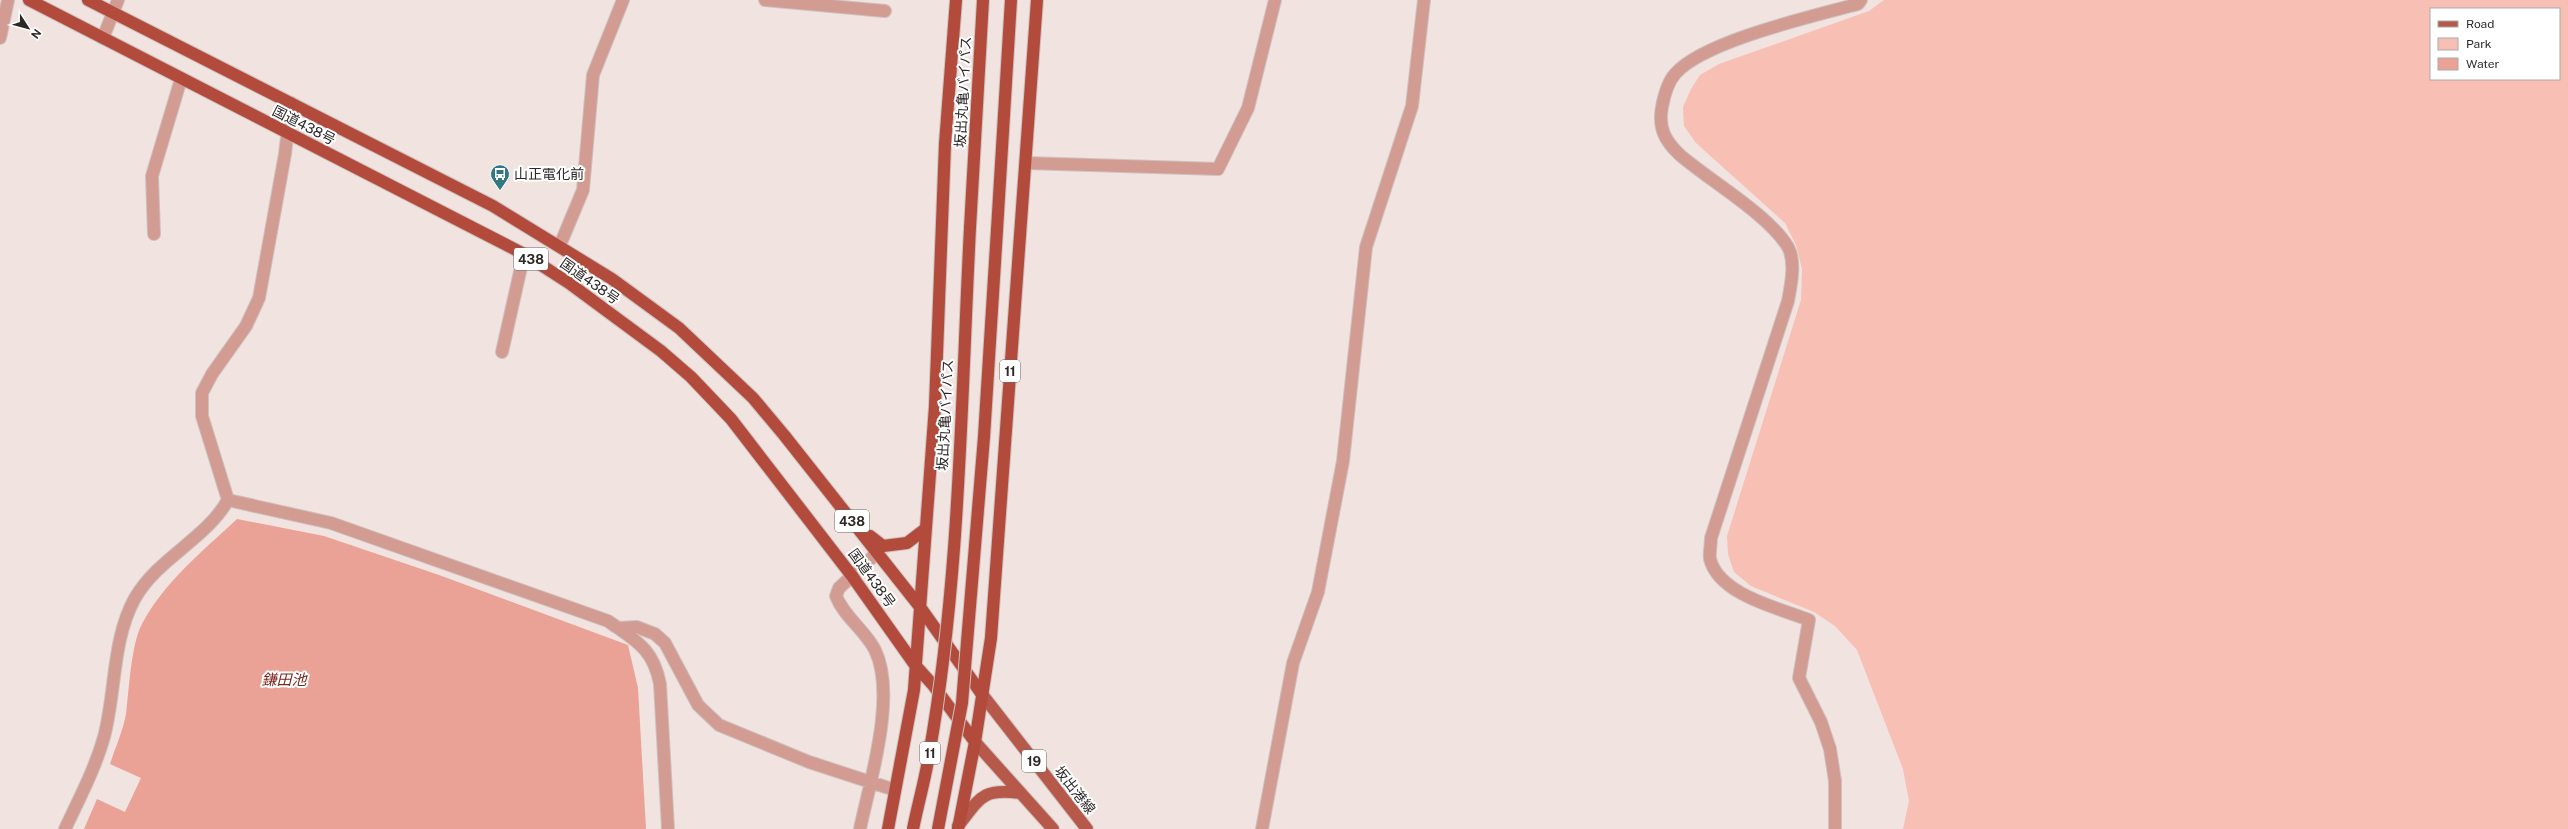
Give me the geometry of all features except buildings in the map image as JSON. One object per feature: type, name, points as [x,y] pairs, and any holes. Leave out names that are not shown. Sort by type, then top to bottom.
[{"type":"highway","name":"国道438号","points":[[29,0],[524,254],[569,283],[661,351],[691,377],[761,455],[852,576],[915,665],[933,685],[975,742]]},
{"type":"highway","name":"国道438号","points":[[88,0],[493,206],[560,245],[612,279],[679,328],[710,355],[753,398],[878,552],[920,607],[981,693]]},
{"type":"highway","points":[[888,829],[914,690],[924,530],[934,406],[945,144],[956,0]]},
{"type":"highway","name":"坂出丸亀バイパス","points":[[913,829],[929,755],[944,650],[954,546],[983,0]]},
{"type":"highway","name":"11","points":[[938,829],[962,703],[984,437],[998,230],[1011,0]]},
{"type":"highway","name":"11","points":[[975,742],[981,693],[991,638],[1037,0]]},
{"type":"highway","points":[[854,523],[883,546],[907,543],[924,530]]},
{"type":"highway","points":[[958,828],[975,742]]},
{"type":"main road","name":"坂出港線","points":[[981,693],[1087,829]]},
{"type":"main road","name":"19","points":[[975,742],[1053,829]]},
{"type":"main road","points":[[958,828],[985,794],[998,790],[1020,793]]},
{"type":"street","points":[[0,38],[8,0]]},
{"type":"street","points":[[103,38],[115,14],[118,0]]},
{"type":"street","points":[[560,245],[583,190],[593,75],[623,0]]},
{"type":"street","points":[[765,0],[884,11]]},
{"type":"street","points":[[1026,163],[1218,170],[1248,108],[1274,0]]},
{"type":"street","points":[[1262,829],[1293,663],[1319,585],[1343,462],[1366,247],[1412,106],[1424,0]]},
{"type":"street","points":[[1835,829],[1836,781],[1830,749],[1821,722],[1799,678],[1809,620],[1732,590],[1718,576],[1710,559],[1711,538],[1788,301],[1792,273],[1789,248],[1775,229],[1679,154],[1662,136],[1660,115],[1664,95],[1675,74],[1700,55],[1762,30],[1858,4],[1861,0]]},
{"type":"street","points":[[154,234],[152,176],[181,79]]},
{"type":"street","points":[[65,829],[92,773],[104,737],[113,695],[121,634],[135,598],[154,574],[219,516],[228,500],[202,416],[202,393],[212,374],[246,326],[259,298],[285,154],[290,103]]},
{"type":"street","points":[[502,352],[524,254]]},
{"type":"street","points":[[228,500],[331,523],[608,620],[646,650],[656,665],[660,684],[668,829]]},
{"type":"street","points":[[860,829],[883,721],[883,683],[874,649],[839,605],[836,596],[839,588],[878,552]]},
{"type":"street","points":[[618,628],[637,627],[655,634],[665,643],[698,705],[719,725],[809,762],[895,790]]},
{"type":"green space","points":[[1884,0],[2568,0],[2568,829],[1903,829],[1909,801],[1903,769],[1857,650],[1835,626],[1814,612],[1751,586],[1734,572],[1728,554],[1727,536],[1801,300],[1802,269],[1796,245],[1785,223],[1696,143],[1684,126],[1683,107],[1691,89],[1700,75],[1719,64],[1869,11]]},
{"type":"water","name":"鎌田池","points":[[237,519],[324,536],[439,575],[628,645],[638,688],[646,829],[84,829],[97,799],[125,812],[141,778],[110,764],[125,720],[135,643],[142,624],[161,594],[198,555]]},
{"type":"place","name":"山正電化前","points":[[500,191]]}]
